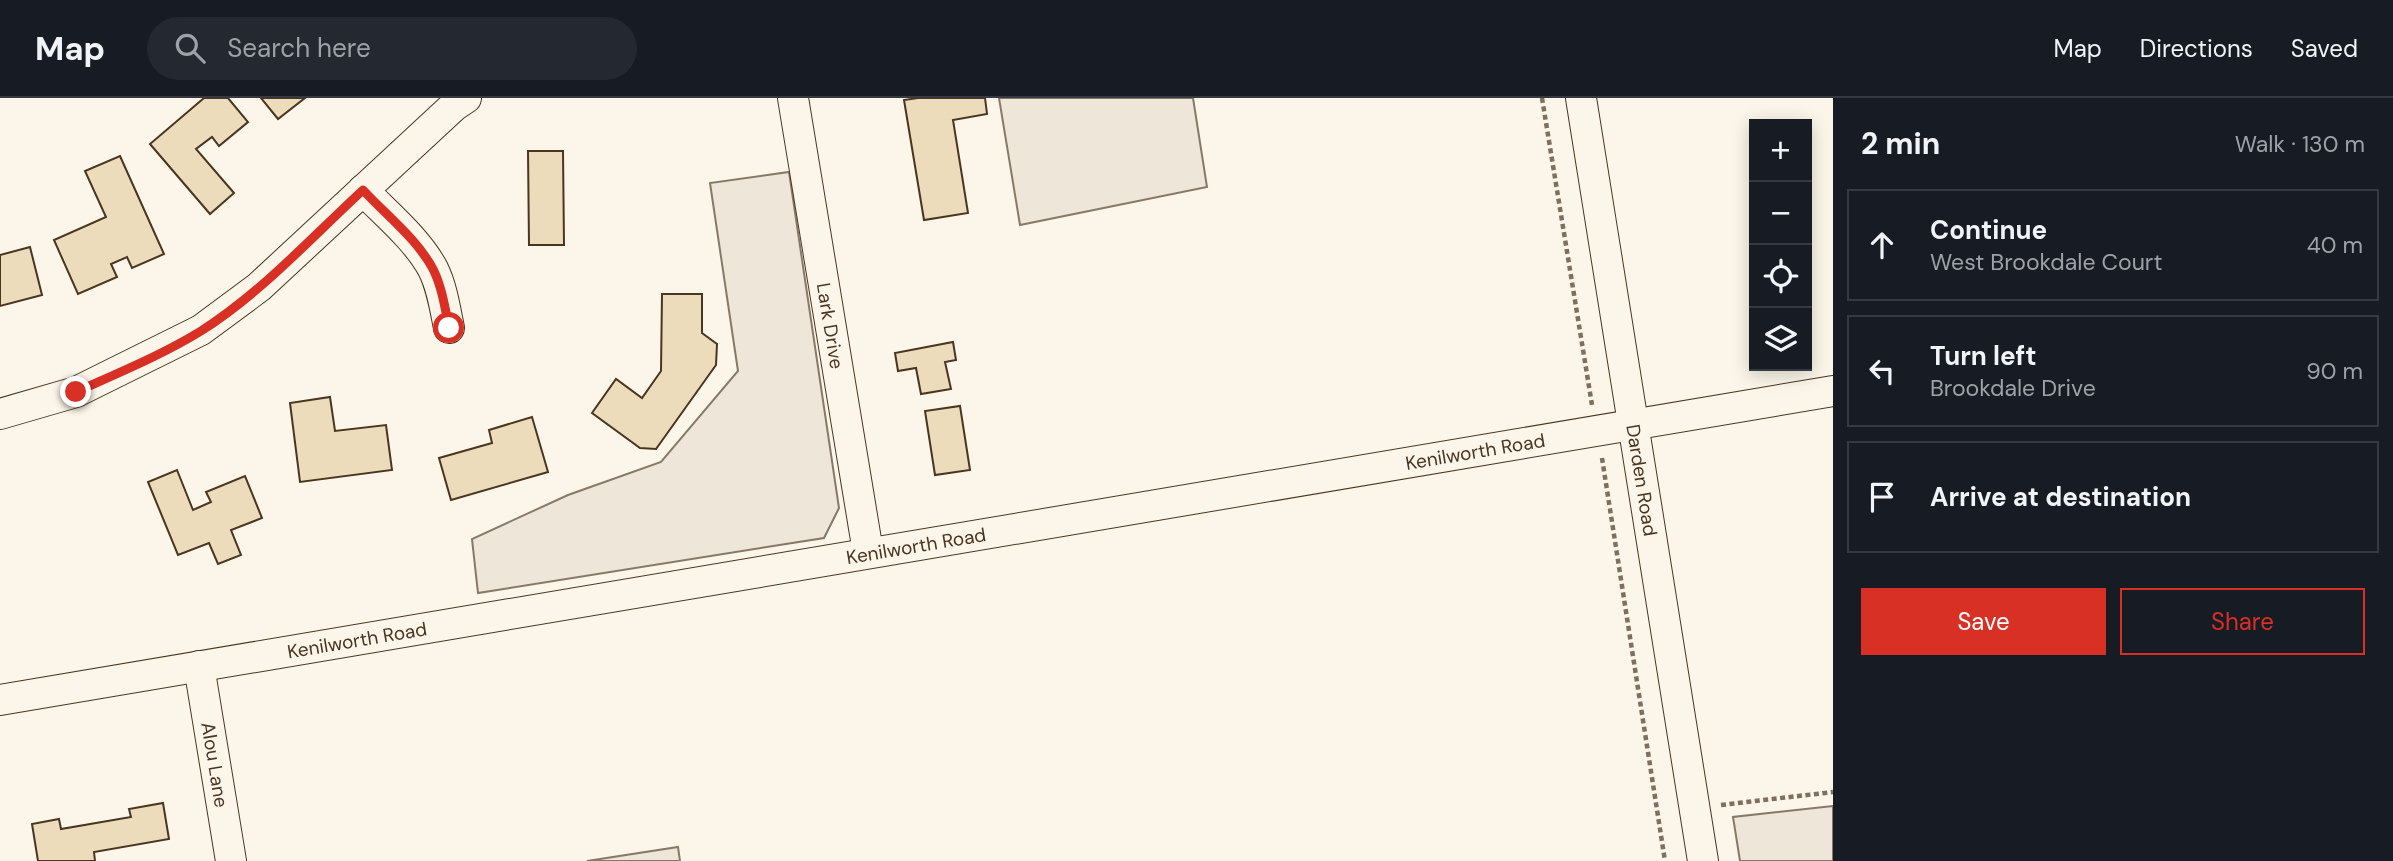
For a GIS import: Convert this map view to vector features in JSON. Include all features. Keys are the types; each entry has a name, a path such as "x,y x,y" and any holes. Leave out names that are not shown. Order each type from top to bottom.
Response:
{"street":[{"path":"0,414 76,392 156,355 201,330 259,287 454,106 466,98"},
{"name":"Lark Drive","path":"793,98 868,552"},
{"name":"Darden Road","path":"1581,98 1703,861"},
{"path":"363,190 421,251 433,270 443,298 449,328"},
{"name":"Kenilworth Road","path":"0,701 868,552 1833,391"},
{"name":"Alou Lane","path":"199,666 231,861"}],"path":[{"path":"1720,805 1833,792"},
{"path":"1658,816 1665,861"}],"shaded area":[{"path":"999,98 1193,98 1207,187 1020,225"},
{"path":"789,172 839,508 824,538 478,593 472,539 568,495 661,462 738,371 710,183"},
{"path":"1833,806 1833,861 1740,861 1733,817"},
{"path":"678,847 680,861 587,861"}],"building":[{"path":"204,98 228,98 248,122 219,146 212,137 196,149 234,193 210,214 150,144"},
{"path":"261,98 305,98 278,119"},
{"path":"985,98 987,114 953,120 968,213 924,220 904,100"},
{"path":"528,151 563,151 564,245 529,245"},
{"path":"120,156 164,254 132,268 127,257 111,264 117,277 78,294 54,240 106,217 85,171"},
{"path":"30,247 42,295 0,306 0,255"},
{"path":"662,294 702,294 702,333 717,344 716,365 656,449 640,448 592,413 616,379 642,398 661,371"},
{"path":"953,342 956,360 945,362 951,389 921,394 916,368 898,371 895,353"},
{"path":"330,397 335,431 386,425 392,470 300,482 290,403"},
{"path":"960,406 970,470 935,475 925,411"},
{"path":"532,417 548,472 451,500 439,458 492,443 489,430"},
{"path":"177,470 193,510 211,502 206,492 245,476 262,518 231,530 241,555 218,564 209,543 178,555 148,482"},
{"path":"163,803 169,839 94,852 95,861 38,861 32,824 59,819 61,829 131,817 129,809"}],"route":[{"path":"76,392 156,355 201,330 259,287 363,190 421,251 433,270 443,298 449,328"}]}
